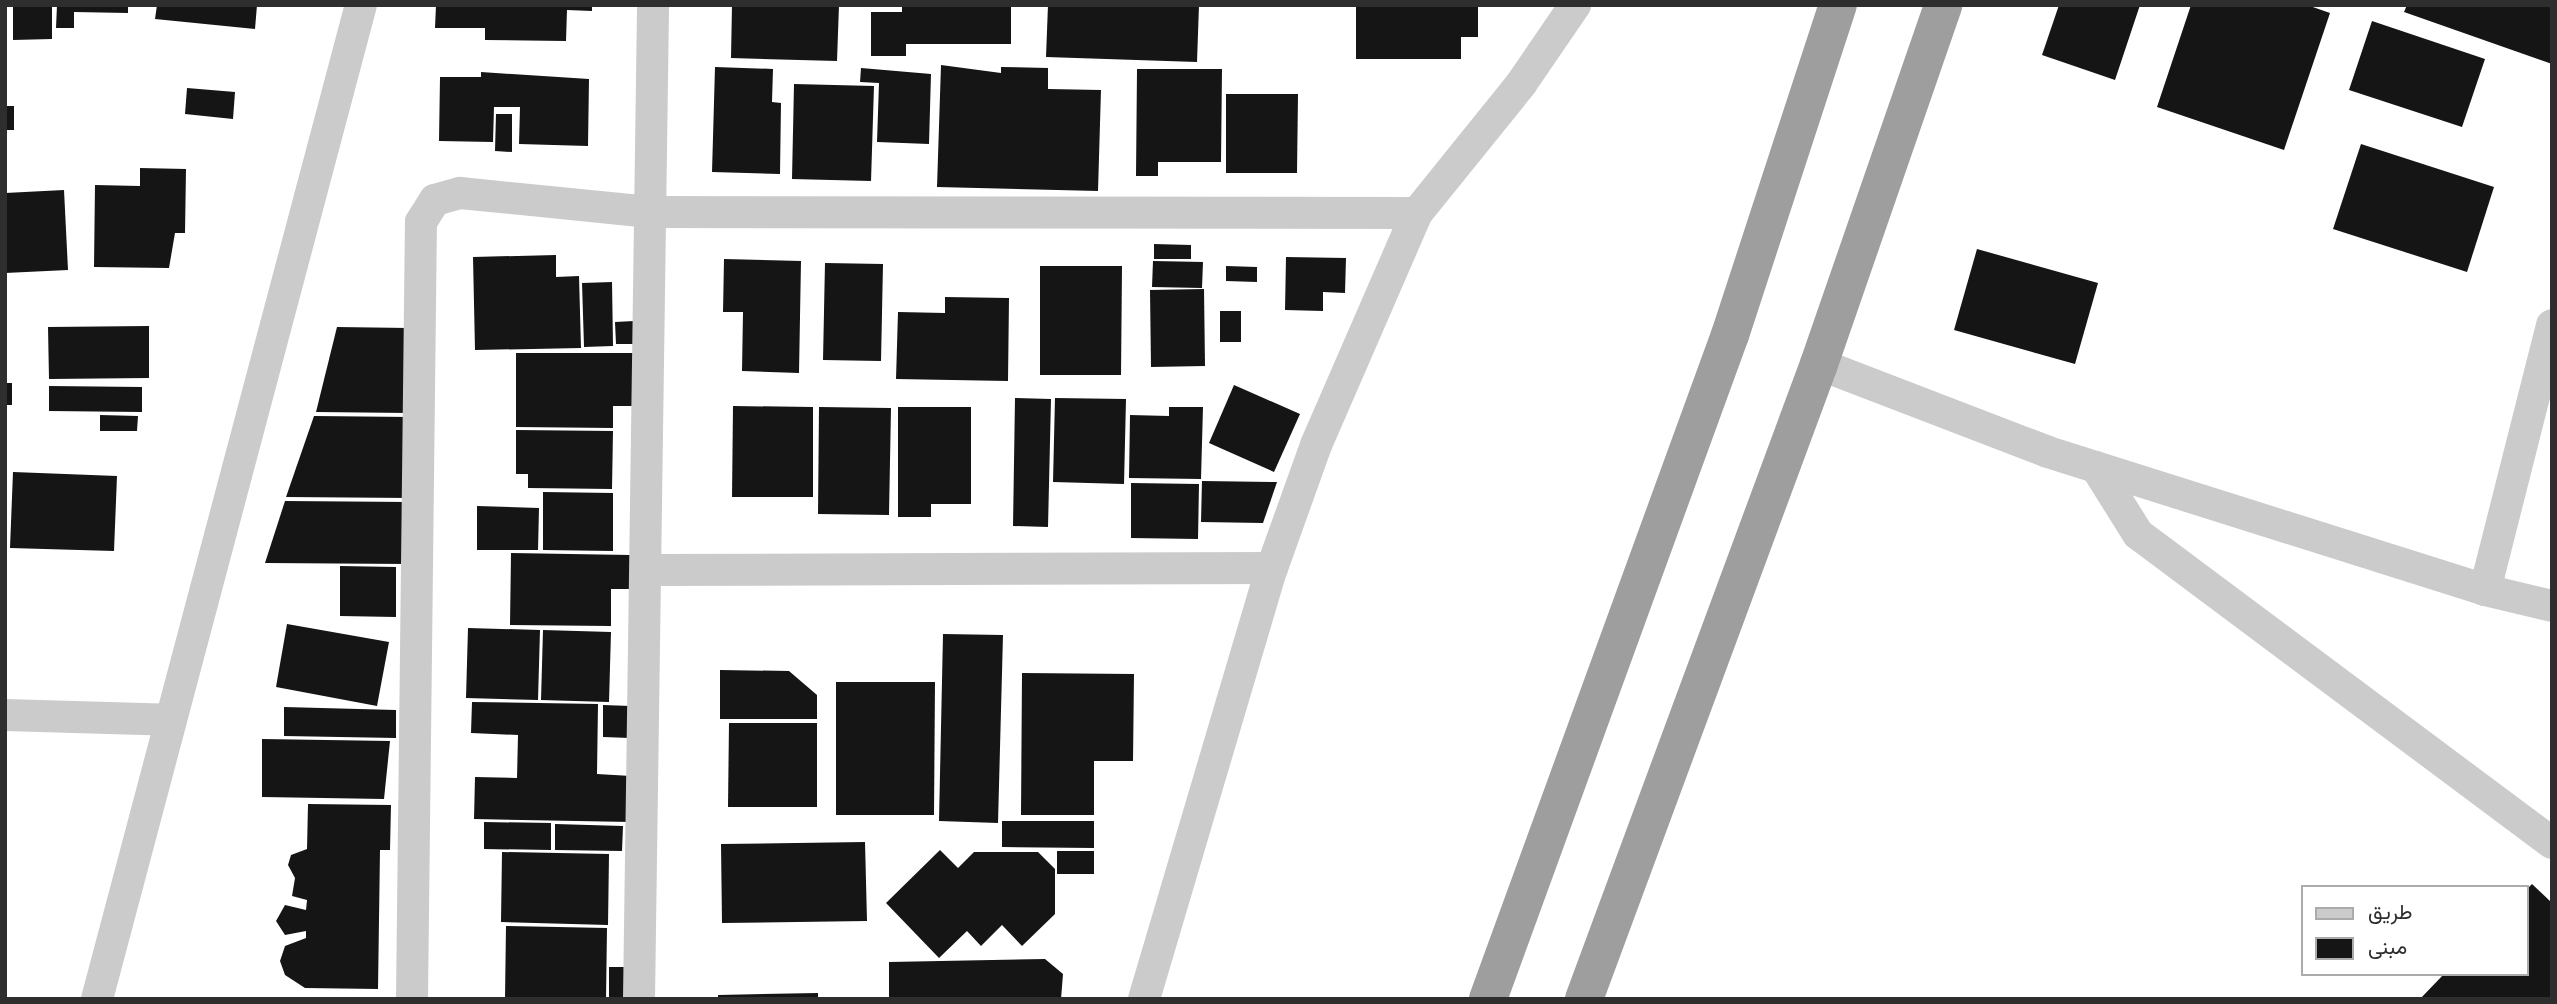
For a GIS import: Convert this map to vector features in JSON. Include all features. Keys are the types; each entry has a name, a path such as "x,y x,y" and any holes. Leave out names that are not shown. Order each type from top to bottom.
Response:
{"highway":[{"path":"1488,999 1730,335 1838,5"},
{"path":"1584,999 1819,364 1943,5"}],"street":[{"path":"97,999 361,5"},
{"path":"639,999 653,5"},
{"path":"1144,999 1272,568 1316,445 1417,213 1521,84 1575,5"},
{"path":"412,999 421,222 435,200 460,193 650,212 1417,213"},
{"path":"2484,590 2552,325"},
{"path":"1819,364 2096,467 2484,590 2552,606"},
{"path":"2096,467 2138,534 2552,843"},
{"path":"646,569 1272,568"},
{"path":"5,715 169,720"}],"building":[{"path":"13,5 52,5 52,39 13,40"},
{"path":"57,5 128,5 128,13 74,12 74,28 56,28"},
{"path":"157,5 257,5 255,29 155,19"},
{"path":"436,5 592,5 592,11 567,10 566,41 485,40 485,28 435,28"},
{"path":"732,5 839,5 837,61 731,58"},
{"path":"902,5 1011,5 1011,44 906,44 906,56 871,56 871,12 902,12"},
{"path":"1048,5 1199,5 1197,62 1046,57"},
{"path":"1356,5 1478,5 1478,37 1461,37 1461,59 1356,59"},
{"path":"2059,5 2140,5 2115,80 2042,55"},
{"path":"2191,5 2307,5 2330,13 2284,150 2157,107"},
{"path":"2407,5 2552,5 2552,64 2404,12"},
{"path":"2372,21 2485,59 2462,127 2349,90"},
{"path":"941,65 1001,73 1001,67 1048,68 1048,89 1101,90 1098,191 937,187"},
{"path":"715,67 773,69 772,102 781,103 780,174 712,172"},
{"path":"861,68 931,74 929,144 877,142 879,83 860,82"},
{"path":"1137,69 1222,69 1221,162 1158,162 1158,176 1136,176"},
{"path":"481,72 589,79 588,146 519,144 520,107 494,107 493,142 439,141 440,77 481,77"},
{"path":"794,84 874,86 871,181 792,179"},
{"path":"187,88 235,92 233,119 185,114"},
{"path":"1226,94 1298,94 1297,173 1226,173"},
{"path":"5,106 14,106 14,130 5,130"},
{"path":"496,114 512,114 512,152 495,151"},
{"path":"2361,144 2494,187 2467,272 2333,229"},
{"path":"140,168 186,169 185,233 175,233 169,268 94,267 95,185 140,186"},
{"path":"64,190 68,270 5,273 5,193"},
{"path":"1154,244 1191,245 1191,259 1154,259"},
{"path":"1977,249 2098,283 2075,364 1954,330"},
{"path":"556,255 556,277 579,276 581,348 475,350 473,257"},
{"path":"1286,257 1346,258 1345,293 1323,292 1323,311 1285,310"},
{"path":"724,259 801,261 799,373 742,371 743,312 723,312"},
{"path":"1153,261 1203,262 1202,288 1152,287"},
{"path":"825,263 883,264 881,361 823,360"},
{"path":"1040,266 1122,266 1121,375 1040,375"},
{"path":"1226,266 1257,267 1257,282 1226,281"},
{"path":"612,282 613,346 584,347 582,283"},
{"path":"1204,289 1205,366 1151,367 1150,290"},
{"path":"945,297 1009,298 1008,381 896,379 898,312 945,313"},
{"path":"1220,311 1241,311 1241,342 1220,342"},
{"path":"634,321 635,344 616,344 615,322"},
{"path":"149,326 149,378 49,379 48,327"},
{"path":"337,327 409,328 409,413 316,412"},
{"path":"516,353 638,353 638,406 613,406 613,428 516,427"},
{"path":"5,383 12,383 12,405 5,405"},
{"path":"1234,385 1300,414 1274,472 1209,443"},
{"path":"49,386 142,387 142,412 49,411"},
{"path":"1015,398 1051,399 1048,527 1013,526"},
{"path":"1055,398 1126,399 1124,484 1053,482"},
{"path":"733,406 813,407 813,497 732,497"},
{"path":"819,407 891,408 889,515 818,514"},
{"path":"898,407 971,407 971,504 931,504 931,517 898,517"},
{"path":"1169,407 1203,407 1201,479 1129,478 1130,415 1169,416"},
{"path":"100,415 138,416 137,431 100,431"},
{"path":"314,416 411,417 410,498 286,497"},
{"path":"516,430 613,431 612,489 528,488 528,474 516,474"},
{"path":"13,472 117,476 114,551 10,548"},
{"path":"1202,481 1277,482 1263,523 1201,522"},
{"path":"1131,483 1199,484 1198,539 1131,538"},
{"path":"543,492 613,493 613,551 543,550"},
{"path":"285,501 409,502 408,564 265,563"},
{"path":"477,506 539,508 538,550 477,550"},
{"path":"511,553 630,555 630,589 611,589 611,626 510,625"},
{"path":"340,566 396,567 396,617 340,616"},
{"path":"287,624 389,642 377,706 276,687"},
{"path":"468,628 540,630 538,700 466,698"},
{"path":"543,630 611,632 609,702 541,700"},
{"path":"943,634 1003,635 998,823 939,821"},
{"path":"720,670 789,671 817,695 817,719 720,719"},
{"path":"1022,673 1134,674 1133,761 1094,761 1094,815 1021,815"},
{"path":"836,682 935,682 934,815 836,815"},
{"path":"472,702 598,704 597,774 631,776 631,822 474,819 475,777 517,778 518,735 471,733"},
{"path":"603,705 631,706 630,738 603,737"},
{"path":"284,707 396,710 396,738 284,736"},
{"path":"729,723 817,723 817,807 728,807"},
{"path":"262,739 390,741 384,799 262,797"},
{"path":"308,804 391,805 390,850 380,850 378,989 305,988 285,975 280,961 285,946 306,938 306,931 285,935 276,921 285,905 306,910 307,900 292,896 295,878 288,865 291,855 307,849"},
{"path":"1002,821 1094,821 1094,848 1002,847"},
{"path":"484,822 551,823 551,850 484,849"},
{"path":"555,824 623,826 622,851 555,850"},
{"path":"865,842 867,921 722,923 721,844"},
{"path":"940,850 958,868 974,852 1038,852 1055,869 1055,914 1022,946 1002,925 981,946 967,931 939,958 886,903"},
{"path":"1057,851 1094,851 1094,874 1057,874"},
{"path":"502,852 609,854 608,925 501,922"},
{"path":"2532,884 2552,903 2552,999 2420,999 2442,976 2529,976 2529,887"},
{"path":"506,926 607,928 606,999 505,999"},
{"path":"1045,959 1063,974 1061,999 889,999 889,962"},
{"path":"609,967 628,967 627,999 609,999"},
{"path":"818,993 818,999 718,999 718,995"}]}
